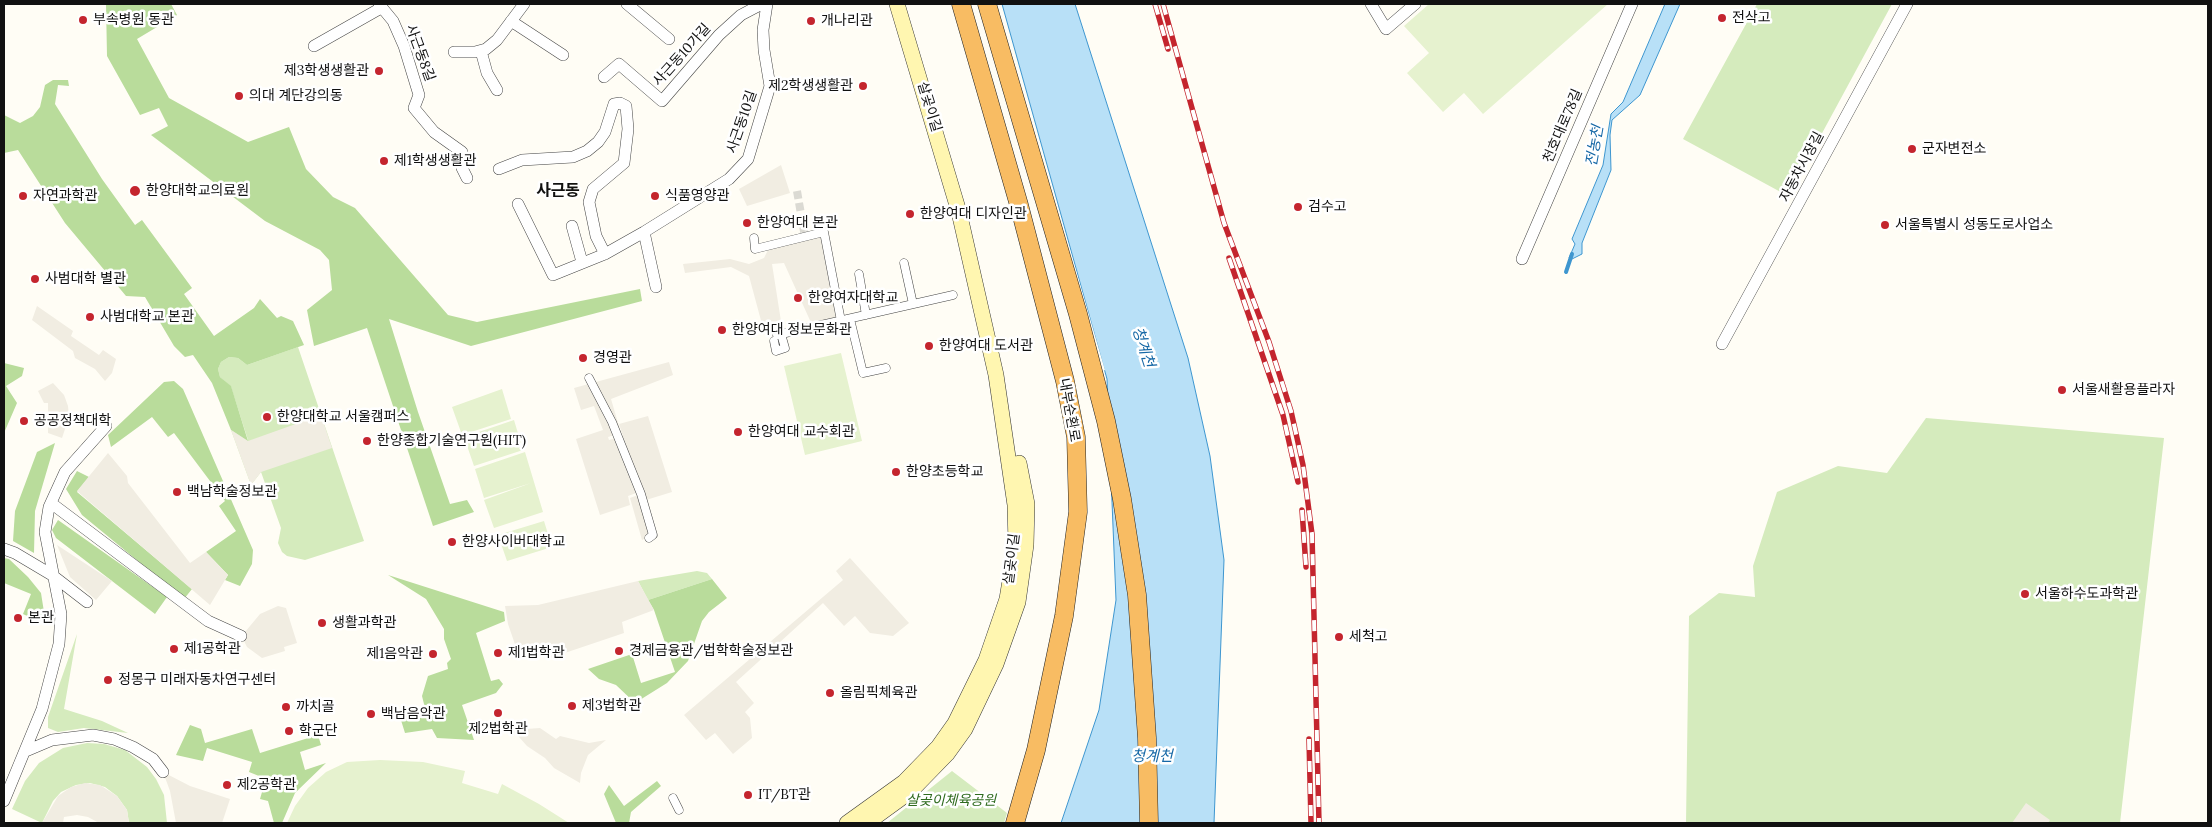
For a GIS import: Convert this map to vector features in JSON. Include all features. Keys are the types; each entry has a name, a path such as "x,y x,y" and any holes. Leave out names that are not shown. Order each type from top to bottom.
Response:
{"highway":[{"name":"내부순환로","path":"961,4 1019,205 1065,382 1076,437 1078,512 1064,616 1036,750 1015,823"},
{"path":"987,4 1078,314 1106,421 1122,499 1137,595 1147,738 1149,823"}],"main road":[{"name":"살곶이길","path":"847,823 904,782 944,739 955,724 986,660 1007,599 1016,544 1015,505 996,375 959,212 897,4"},
{"name":"살곶이길","path":"867,823 911,791 947,754 965,730 996,664 1018,602 1026,545 1026,504 1002,372 972,239 959,212"}],"street":[{"path":"454,52 481,51 486,49 497,40 524,4"},
{"path":"627,4 669,39"},
{"path":"1371,4 1386,29 1415,4"},
{"name":"천호대로78길","path":"1522,259 1632,4"},
{"name":"자동차시장길","path":"1722,344 1907,4"},
{"name":"사근동8길","path":"314,46 380,6 393,21 404,46 419,95 414,108 434,132 462,152 462,168 467,178"},
{"name":"사근동10가길","path":"604,77 619,64 662,101 719,35 742,16 765,7"},
{"name":"사근동10길","path":"518,204 553,275 605,254 729,179 748,159 770,86 764,50 765,7"},
{"path":"511,20 563,54"},
{"path":"481,51 486,73 497,90"},
{"path":"499,169 522,160 573,156 587,151 598,142 604,132 614,104 620,103 626,106 628,115 627,148 624,163 592,189 589,202 596,236 605,254"},
{"path":"572,226 582,262"},
{"path":"644,232 656,288"},
{"path":"754,238 755,249 824,232 841,321"},
{"path":"904,264 913,304"},
{"path":"859,274 866,315"},
{"path":"777,337 850,318 953,295"},
{"path":"850,318 863,373 886,368"},
{"path":"590,378 612,422 641,494 653,535 649,538"},
{"path":"4,801 42,709 59,644 61,614 45,532 51,503 66,472 106,426"},
{"path":"51,503 208,622 241,636"},
{"path":"46,540 57,545"},
{"path":"4,549 15,553 52,575 87,602"},
{"path":"26,751 52,740 93,736 114,739 133,747 153,759 163,772"},
{"path":"673,798 679,810"}],"green space":[{"path":"106,4 171,4 177,15 137,39 169,98 248,142 289,127 306,169 333,197 355,208 448,315 477,322 640,289 642,301 471,346 389,319 418,412 450,504 467,500 474,512 433,526 367,328 314,346 307,310 332,290 329,260 320,250 265,221 151,135 168,126 159,108 140,115 107,56"},
{"path":"1429,4 1608,4 1483,114 1464,93 1443,112 1407,73 1429,53 1404,26"},
{"path":"1757,4 1892,4 1788,196 1683,139"},
{"path":"53,80 68,80 69,86 58,85 55,104 102,179 135,225 142,220 192,288 184,294 214,336 254,308 260,299 277,318 281,316 293,321 304,345 247,365 238,358 229,357 221,362 218,369 220,377 231,386 248,441 231,430 212,383 193,355 185,357 174,346 145,297 126,296 65,223 18,150 4,153 4,115 20,123 33,116 40,107 45,85"},
{"path":"298,347 364,541 305,560 287,556 282,552 278,543 281,528 261,472 251,485 231,430 248,440 231,387 220,377 218,369 221,362 229,357 238,358 247,365"},
{"path":"841,353 862,441 805,455 784,366"},
{"path":"4,363 24,368 22,376 6,386 17,403 4,433"},
{"path":"174,381 183,389 253,550 252,564 240,586 225,580 228,575 206,552 236,531 219,506 225,501 174,433 168,437 152,417 111,447 108,435 164,382"},
{"path":"502,389 511,419 462,435 452,407"},
{"path":"1926,418 2164,438 2120,823 1686,823 1689,616 1719,593 1755,597 1753,566 1777,492 1838,466 1887,473"},
{"path":"514,420 523,450 474,466 464,437"},
{"path":"55,443 35,511 34,553 13,541 15,511 37,452"},
{"path":"525,452 543,512 494,528 484,500 531,483 484,498 475,469"},
{"path":"77,471 89,477 77,492 192,589 184,599 82,515 66,489"},
{"path":"58,520 167,597 155,614 56,538 52,530"},
{"path":"544,521 552,547 507,561 498,535"},
{"path":"4,558 9,559 41,593 44,612 40,622 23,614 31,594 4,583"},
{"path":"697,571 707,573 712,579 648,600 638,581"},
{"path":"388,575 504,612 505,621 476,633 491,681 499,679 503,684 496,693 462,705 474,740 437,738 432,729 405,733 400,717 425,708 422,696 428,676 448,669 447,663 451,659 444,639 444,629 426,599"},
{"path":"712,579 727,598 709,612 702,621 688,661 667,683 635,703 616,685 599,679 588,669 632,654 641,683 675,672 654,610 648,600"},
{"path":"77,634 64,709 102,721 128,733 84,728 58,732 48,728 48,717"},
{"path":"190,725 201,729 205,743 252,729 260,753 318,735 321,745 300,752 305,770 326,763 295,793 282,823 274,823 268,801 260,799 264,785 257,782 259,776 249,772 252,762 207,748 203,761 176,755"},
{"path":"87,743 104,744 125,750 147,767 164,795 167,823 129,823 127,810 117,796 105,787 90,783 76,785 61,792 53,801 42,823 12,809 25,781 39,763 63,748"},
{"path":"380,760 423,762 465,771 462,783 498,794 502,784 569,823 287,823 295,806 308,788 326,772 347,762"},
{"name":"살곶이체육공원","path":"952,771 1007,813 1004,823 887,823"},
{"path":"657,781 661,786 631,812 629,823 616,823 604,794 609,785 624,806"}],"shaded area":[{"path":"781,165 790,193 747,206 739,189"},
{"path":"824,232 841,321 813,327 784,263 772,264 783,334 777,335 763,328 749,276 731,267 685,273 683,264 730,259 749,264 764,258 770,246"},
{"path":"37,306 73,331 71,336 99,355 103,350 116,359 112,373 105,381 95,369 75,358 73,351 32,320"},
{"path":"669,362 673,375 611,399 621,433 608,437 609,440 623,436 619,424 648,416 672,492 646,500 639,492 628,496 630,505 600,515 576,439 603,430 594,406 581,410 574,388"},
{"path":"53,383 64,395 68,406 69,417 62,438 48,433 48,403 44,403 38,391"},
{"path":"321,415 332,448 261,472 251,485 231,430 248,441"},
{"path":"108,453 127,476 128,483 190,563 206,552 228,575 210,605 77,491"},
{"path":"641,494 653,535 642,540 630,498"},
{"path":"57,545 112,581 96,600 70,577"},
{"path":"850,558 909,623 893,636 870,633 855,616 844,626 823,603 736,682 754,703 745,712 750,718 752,738 733,754 715,733 706,740 684,715 843,580 836,571"},
{"path":"638,581 654,610 622,622 624,633 547,659 544,649 521,657 519,656 508,624 505,606 538,605"},
{"path":"278,606 286,608 297,643 284,647 285,651 262,658 247,647 244,641 245,632 260,614"},
{"path":"511,728 526,729 540,728 556,739 560,736 589,743 606,740 588,755 581,773 580,783 554,768 545,758 527,746"},
{"path":"163,772 190,786 230,799 222,823 176,823 170,791"},
{"path":"85,783 100,785 117,796 127,810 129,823 99,823 88,817 77,815 64,817 63,823 42,823 58,796 71,787"},
{"path":"2026,803 2050,820 2048,823 2012,823"}],"water":[{"name":"청계천","path":"1002,4 1075,4 1188,358 1210,456 1224,560 1214,823 1061,823 1099,710 1116,600 1107,379"},
{"path":"1665,4 1680,4 1640,95 1612,120 1610,135 1611,170 1582,243 1582,254 1572,259 1569,258 1575,244 1572,239 1603,165 1611,114 1623,102"}],"pier":[{"path":"1010,44 1105,370 1103,371"}],"waterway":[{"name":"전농천","path":"1566,272 1572,254"}],"tunnel":[{"path":"797,191 805,237"}],"railway":[{"path":"1155,4 1168,49"},
{"path":"1163,4 1224,223 1269,342 1291,411 1303,465 1312,534 1319,823"},
{"path":"1229,258 1283,415 1298,482"},
{"path":"1302,510 1306,567"},
{"path":"1309,739 1311,823"}],"place":[{"name":"전삭고","path":"1722,18"},
{"name":"부속병원 동관","path":"83,20"},
{"name":"개나리관","path":"811,21"},
{"name":"제3학생생활관","path":"379,71"},
{"name":"제2학생생활관","path":"863,86"},
{"name":"의대 계단강의동","path":"239,96"},
{"name":"군자변전소","path":"1912,149"},
{"name":"제1학생생활관","path":"384,161"},
{"name":"한양대학교의료원","path":"135,191"},
{"name":"자연과학관","path":"23,196"},
{"name":"식품영양관","path":"655,196"},
{"name":"검수고","path":"1298,207"},
{"name":"한양여대 디자인관","path":"910,214"},
{"name":"한양여대 본관","path":"747,223"},
{"name":"서울특별시 성동도로사업소","path":"1885,225"},
{"name":"사범대학 별관","path":"35,279"},
{"name":"한양여자대학교","path":"798,298"},
{"name":"사범대학교 본관","path":"90,317"},
{"name":"한양여대 정보문화관","path":"722,330"},
{"name":"한양여대 도서관","path":"929,346"},
{"name":"경영관","path":"583,358"},
{"name":"서울새활용플라자","path":"2062,390"},
{"name":"한양대학교 서울캠퍼스","path":"267,417"},
{"name":"공공정책대학","path":"24,421"},
{"name":"한양여대 교수회관","path":"738,432"},
{"name":"한양종합기술연구원(HIT)","path":"367,441"},
{"name":"한양초등학교","path":"896,472"},
{"name":"백남학술정보관","path":"177,492"},
{"name":"한양사이버대학교","path":"452,542"},
{"name":"서울하수도과학관","path":"2025,594"},
{"name":"본관","path":"18,618"},
{"name":"생활과학관","path":"322,623"},
{"name":"세척고","path":"1339,637"},
{"name":"제1공학관","path":"174,649"},
{"name":"경제금융관/법학학술정보관","path":"619,651"},
{"name":"제1법학관","path":"498,653"},
{"name":"제1음악관","path":"433,654"},
{"name":"정몽구 미래자동차연구센터","path":"108,680"},
{"name":"올림픽체육관","path":"830,693"},
{"name":"제3법학관","path":"572,706"},
{"name":"까치골","path":"286,707"},
{"name":"제2법학관","path":"498,713"},
{"name":"백남음악관","path":"371,714"},
{"name":"학군단","path":"289,731"},
{"name":"제2공학관","path":"227,785"},
{"name":"IT/BT관","path":"748,795"}],"district":[{"name":"사근동","path":"558,191"}]}
